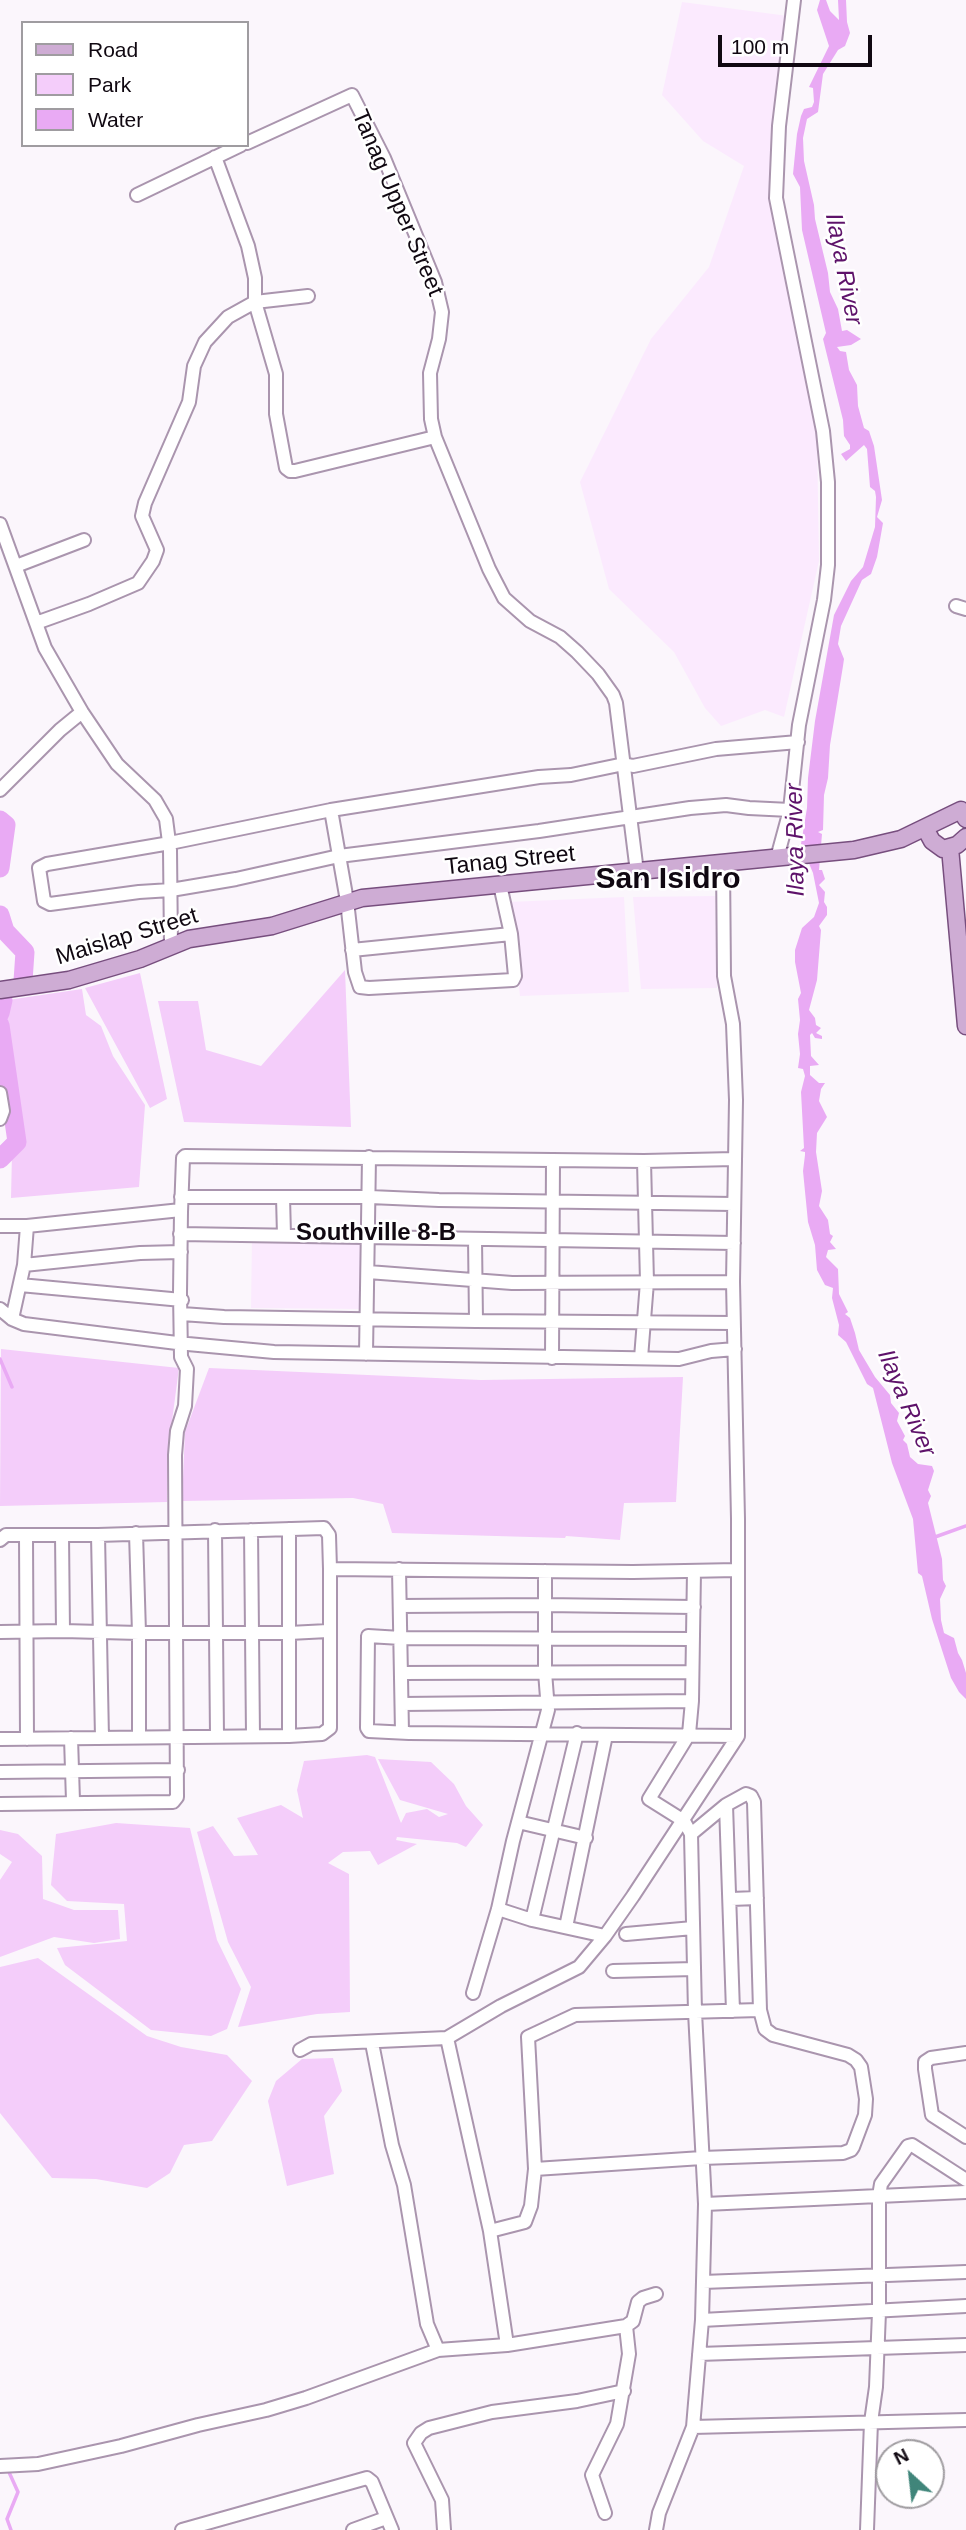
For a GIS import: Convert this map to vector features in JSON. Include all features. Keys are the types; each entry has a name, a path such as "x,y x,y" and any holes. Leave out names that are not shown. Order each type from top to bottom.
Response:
{"main road":[{"name":"Tanag Street","path":"347,901 375,896 840,852 885,844 964,812"},
{"path":"925,828 937,846 950,848 963,841 966,836"},
{"path":"950,848 966,1026"},
{"name":"Maislap Street","path":"0,990 69,980 140,959 189,939 287,922 347,901"}],"street":[{"path":"783,858 799,725 826,583 828,482 823,430 776,198 779,126 794,0"},
{"name":"Tanag Upper Street","path":"248,143 352,95 384,158 435,282 442,312 439,339 430,373 431,419 435,437 489,569 504,598 530,621 560,637 577,652 613,695 636,872"},
{"path":"137,195 237,147"},
{"path":"215,157 248,246 255,278 255,302 276,374 276,414 286,468 290,471 435,437"},
{"path":"36,623 138,583 157,550 142,516 145,503 189,402 194,366 205,342 228,317 255,302 308,296"},
{"path":"0,524 45,648 82,712 117,764 155,800 166,819 170,843 171,947"},
{"path":"16,566 84,540"},
{"path":"0,790 60,730 82,712"},
{"path":"790,810 726,805 630,817 339,856 236,879 171,890 139,891 46,904 39,868 47,864 170,843 331,810 540,777 571,775 624,764 633,766 725,748 798,742"},
{"path":"331,810 360,987 510,982 514,976 511,934 500,884"},
{"path":"300,2050 312,2044 447,2038 501,2006 579,1967 605,1936 668,1839 684,1821 738,1736 733,1323 736,1075 733,1024 724,976 723,863"},
{"path":"352,950 511,934"},
{"path":"0,1093 3,1111 0,1119"},
{"path":"0,1804 73,1801 173,1802 177,1797 177,1431 185,1406 187,1369 181,1357 180,1234 183,1158 188,1154 644,1161 734,1159"},
{"path":"366,1354 369,1157"},
{"path":"552,1358 553,1160"},
{"path":"640,1358 647,1282 644,1161"},
{"path":"0,1226 27,1226 181,1204 284,1197 734,1204"},
{"path":"284,1197 284,1235"},
{"path":"12,1320 24,1265 27,1226"},
{"path":"180,1234 734,1243"},
{"path":"475,1239 476,1321"},
{"path":"24,1265 140,1253 181,1252"},
{"path":"368,1272 512,1283 733,1282"},
{"path":"20,1285 182,1300"},
{"path":"0,1309 12,1320 24,1324 274,1352 679,1359 711,1351 735,1349"},
{"path":"182,1314 225,1317 733,1323"},
{"path":"0,1540 6,1535 324,1528 327,1530 330,1569 330,1728 323,1734 0,1739"},
{"path":"289,1529 289,1736"},
{"path":"215,1530 218,1737"},
{"path":"251,1530 253,1736"},
{"path":"136,1533 139,1737"},
{"path":"62,1535 63,1630"},
{"path":"98,1535 102,1738"},
{"path":"26,1536 27,1739"},
{"path":"330,1569 737,1570"},
{"path":"399,1569 402,1732"},
{"path":"473,1993 498,1909 543,1733 548,1703 544,1571"},
{"path":"656,2530 659,2513 694,2427 702,2320 705,2204 695,2012 691,1834 684,1821 649,1799 689,1734 694,1571"},
{"path":"400,1606 694,1607"},
{"path":"0,1632 328,1631"},
{"path":"693,1639 368,1636 366,1723 369,1731 738,1736"},
{"path":"401,1672 692,1672"},
{"path":"402,1704 692,1701"},
{"path":"532,1920 577,1733"},
{"path":"566,1927 606,1735"},
{"path":"71,1738 73,1801"},
{"path":"0,1772 178,1770"},
{"path":"535,2169 702,2158 843,2153 853,2147 865,2115 866,2099 864,2081 856,2060 848,2055 773,2035 765,2029 760,2010 754,1802 751,1796 746,1794 726,1805 691,1834"},
{"path":"726,1805 733,2011"},
{"path":"519,1822 586,1838"},
{"path":"731,1899 757,1898"},
{"path":"498,1909 532,1920 605,1936"},
{"path":"626,1934 693,1928"},
{"path":"613,1971 694,1969"},
{"path":"490,2231 525,2222 531,2206 535,2169 528,2037 575,2015 760,2010"},
{"path":"447,2038 490,2231 507,2345"},
{"path":"372,2043 392,2145 404,2185 427,2324 438,2350"},
{"path":"966,2053 931,2058 926,2062 925,2069 932,2115 966,2137"},
{"path":"867,2530 879,2312 879,2196 883,2179 910,2145 966,2180"},
{"path":"705,2204 966,2192"},
{"path":"703,2282 966,2272"},
{"path":"0,2466 38,2464 266,2410 306,2399 438,2350 507,2345 626,2326 633,2321 638,2302 656,2294"},
{"path":"702,2320 966,2306"},
{"path":"605,2513 592,2475 617,2424 629,2354 626,2326"},
{"path":"699,2354 966,2345"},
{"path":"444,2530 442,2500 414,2443 421,2433 429,2428 492,2412 576,2401 624,2391"},
{"path":"694,2427 966,2420"},
{"path":"182,2530 230,2524 368,2478 389,2524 353,2530"}],"shaded area":[{"path":"682,2 788,16 771,198 817,439 819,561 784,717 765,710 721,726 705,708 674,652 609,589 580,482 651,339 709,267 744,166 703,141 662,95"},
{"path":"715,896 717,988 641,989 633,897"},
{"path":"624,897 629,992 520,996 509,902"},
{"path":"252,1237 363,1237 362,1309 251,1308"}],"green space":[{"path":"345,970 351,1127 184,1122 158,1001 198,1001 206,1050 261,1066"},
{"path":"140,973 167,1099 150,1108 85,988"},
{"path":"82,989 86,1015 101,1026 113,1056 145,1105 139,1187 11,1198 13,1108 0,1039 8,1000"},
{"path":"1,1349 179,1368 169,1434 167,1502 0,1506"},
{"path":"209,1368 481,1380 683,1377 676,1502 624,1503 620,1540 566,1536 392,1533 383,1504 353,1498 182,1501 185,1432"},
{"path":"367,1755 375,1757 401,1823 406,1813 427,1809 439,1817 448,1814 400,1800 378,1759 431,1762 454,1784 466,1806 483,1825 466,1847 457,1843 397,1837 396,1840 417,1844 378,1865 370,1851 343,1852 328,1863 349,1874 350,2012 317,2014 238,2027 251,1987 228,1942 197,1832 213,1826 234,1856 258,1855 237,1818 281,1805 303,1818 297,1790 304,1761"},
{"path":"116,1823 190,1828 217,1940 241,1989 227,2029 211,2036 151,2030 65,1965 57,1948 127,1941 124,1904 67,1901 51,1885 56,1834"},
{"path":"0,1830 18,1834 42,1856 43,1899 74,1910 118,1910 120,1939 94,1943 54,1937 0,1957 0,1880 12,1862 0,1854"},
{"path":"38,1958 147,2036 181,2047 227,2055 252,2081 212,2141 184,2145 170,2173 147,2188 96,2179 52,2178 0,2113 0,1967"},
{"path":"333,2058 342,2091 324,2116 334,2174 287,2186 268,2101 276,2081 302,2059"}],"water":[{"path":"820,0 826,0 830,11 839,20 838,0 846,0 850,33 845,46 838,50 823,74 818,112 807,119 803,138 804,161 830,292 838,309 842,331 847,330 861,339 851,345 837,347 846,352 849,370 857,385 858,406 864,428 869,431 874,446 882,500 877,517 883,523 871,574 862,580 841,626 838,644 844,659 830,745 823,830 818,832 822,834 819,870 822,870 825,879 819,885 825,892 827,915 819,926 821,930 817,980 809,1010 816,1025 821,1028 816,1033 822,1036 822,1039 815,1038 812,1033 810,1035 811,1056 819,1065 810,1066 810,1075 819,1083 825,1083 819,1101 827,1117 817,1133 816,1152 822,1191 819,1206 828,1220 830,1234 833,1236 830,1242 836,1249 828,1250 826,1257 838,1269 839,1294 848,1312 845,1314 850,1318 859,1350 899,1413 897,1421 905,1436 903,1440 907,1444 910,1457 918,1464 932,1466 934,1471 928,1490 931,1496 928,1503 946,1586 940,1599 941,1620 944,1633 954,1638 962,1660 966,1673 966,1699 951,1678 932,1619 922,1576 918,1573 913,1519 892,1463 873,1388 867,1384 846,1342 838,1335 833,1288 825,1285 817,1270 815,1245 808,1222 803,1171 805,1152 800,1151 804,1148 801,1092 805,1076 803,1069 798,1068 798,999 801,993 795,950 802,928 814,917 819,903 813,873 801,844 807,808 808,778 834,615 851,581 863,567 875,527 876,497 875,491 870,487 867,449 864,445 846,461 841,454 850,449 850,445 844,436 843,420 823,339 826,333 802,230 800,187 793,174 801,116 804,109 812,107 814,102 813,88 809,87 829,46 817,10"}],"waterway":[{"path":"0,820 6,825 0,868"},
{"path":"0,915 5,931 25,952 23,981"},
{"path":"0,1013 3,1000"},
{"path":"0,1025 17,1142 0,1159"},
{"path":"0,1359 12,1387"},
{"path":"935,1537 966,1526"},
{"path":"8,2470 18,2492 7,2519 11,2530"}],"district":[{"name":"San Isidro","path":"668,880"},
{"name":"Southville 8-B","path":"376,1233"}],"water label":[{"name":"Ilaya River","path":"843,269"},
{"name":"Ilaya River","path":"796,840"},
{"name":"Ilaya River","path":"906,1403"}]}
